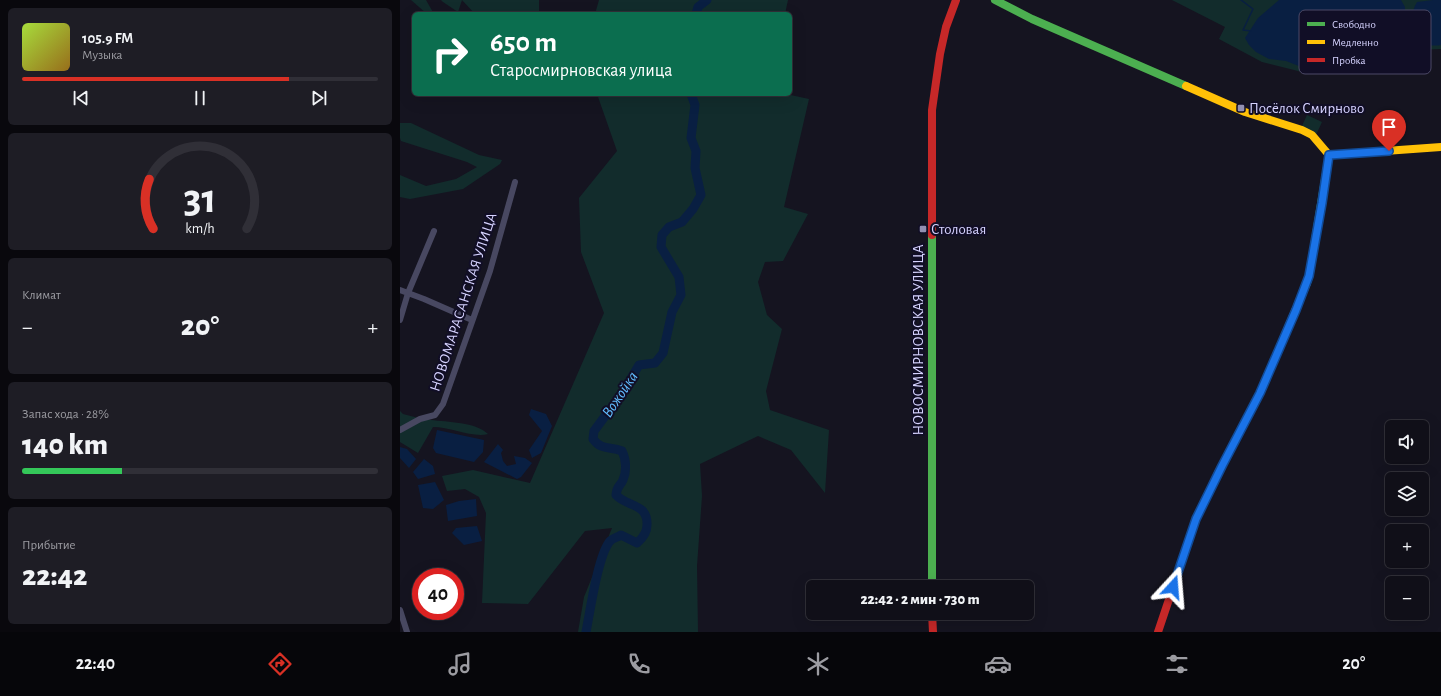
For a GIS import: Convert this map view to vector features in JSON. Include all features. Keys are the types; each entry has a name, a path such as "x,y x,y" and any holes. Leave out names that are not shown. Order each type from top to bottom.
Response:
{"street":[{"name":"НОВОСМИРНОВСКАЯ УЛИЦА","path":"932,580 932,110 935,80 945,28 956,0"},
{"path":"995,0 1032,19 1244,112 1302,130 1312,135 1329,155 1309,276 1260,393 1196,519 1158,632"},
{"path":"1329,155 1441,147"},
{"name":"НОВОМАРАСАНСКАЯ УЛИЦА","path":"400,430 420,419 435,415 443,404 490,271 507,207 516,182"},
{"path":"400,320 408,293 434,231"},
{"path":"400,290 472,320"},
{"path":"400,610 407,632"},
{"path":"932,620 933,632"}],"green space":[{"path":"411,0 426,0 433,12 425,12"},
{"path":"441,0 462,0 458,12"},
{"path":"462,0 539,0 539,12 473,12"},
{"path":"599,0 788,0 785,12 596,12"},
{"path":"1172,0 1441,0 1441,49 1431,49 1431,10 1299,10 1299,71 1262,62 1219,39 1225,27"},
{"path":"792,95 809,99 784,207 808,214 783,261 765,262 758,282 767,315 782,329 766,391 770,410 829,430 825,493 791,450 758,436 700,464 702,496 697,566 698,632 578,632 584,597 612,528 585,531 528,604 482,603 486,513 479,497 465,489 447,491 442,476 473,470 530,483 604,313 581,252 579,198 617,151 598,96"},
{"path":"1307,115 1322,122 1316,135 1301,128"},
{"path":"400,123 411,123 479,155 502,160 500,164 463,189 410,199 400,197 400,175 426,186 456,179 477,167 467,162 401,141"},
{"path":"400,411 403,414 424,419 469,425 483,430 488,434 476,435 440,427 433,427 418,453 400,442"}],"water":[{"path":"1279,0 1401,0 1405,7 1405,10 1299,10 1299,66 1286,61 1269,59 1256,52 1249,45 1245,38 1258,18"},
{"path":"1441,0 1441,45 1431,45 1431,10 1414,10 1417,2"},
{"path":"531,409 546,414 552,426 541,453 532,458 529,450 542,431 529,415"},
{"path":"437,430 484,440 483,452 474,462 436,453 433,448"},
{"path":"498,444 503,450 501,453 503,461 507,466 516,464 514,456 525,458 532,463 521,477 517,479 484,462"},
{"path":"400,447 407,449 416,459 409,468 400,458"},
{"path":"424,459 433,466 435,474 418,479 413,472"},
{"path":"435,482 444,500 433,509 423,508 418,485"},
{"path":"476,499 477,516 448,521 446,505 459,501"},
{"path":"477,526 482,541 464,545 452,533 456,528"}],"waterway":[{"name":"Вожойка","path":"697,12 698,7 707,0"},
{"path":"1241,0 1253,9 1243,30 1251,31"},
{"name":"Вожойка","path":"586,632 598,571 610,541 621,535 637,543 644,535 647,528 646,518 641,509 626,502 616,495 617,489 623,480 625,473 625,461 622,451 603,447 596,443 593,439 594,431 623,392 639,365 655,363 663,353 672,312 681,295 679,277 661,247 662,235 669,227 682,222 693,209 701,195 695,168 696,151 691,138 695,105 692,96"}],"traffic: fast":[{"path":"995,0 1032,19 1186,86"},
{"path":"1307,283 1329,155"},
{"path":"932,235 932,580"}],"traffic: slow":[{"path":"1186,86 1245,112 1302,130 1312,135 1329,155 1441,147"},
{"path":"1218,473 1260,393 1307,283"}],"traffic: jam":[{"path":"932,235 932,110 940,54 946,27 956,0"},
{"path":"1158,632 1196,519 1218,473"},
{"path":"932,620 933,632"}],"place":[{"name":"Посёлок Смирново","path":"1241,108"},
{"name":"Столовая","path":"923,229"}],"route":[{"path":"1173,587 1196,519 1260,393 1309,276 1329,155 1389,151"}]}
